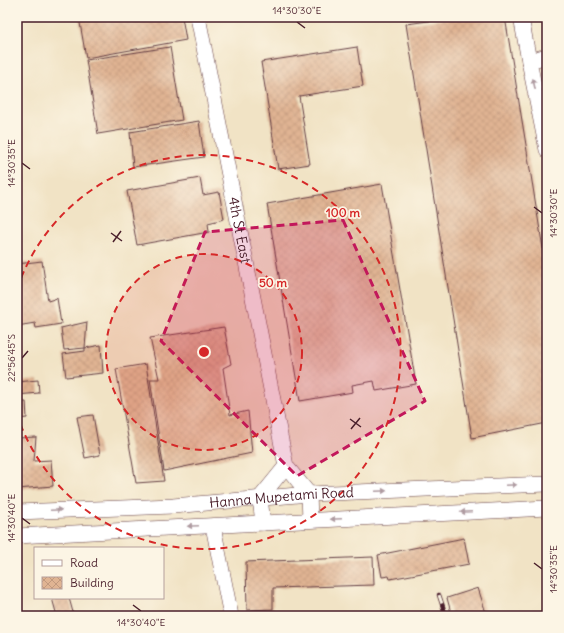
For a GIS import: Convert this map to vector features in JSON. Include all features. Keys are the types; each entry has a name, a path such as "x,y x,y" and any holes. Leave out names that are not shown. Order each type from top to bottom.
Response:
{"street":[{"name":"4th St East","path":"198,17 286,466 309,494"},
{"path":"521,17 547,150"},
{"path":"529,61 547,56"},
{"path":"262,523 260,498 286,466"},
{"name":"Hanna Mupetami Road","path":"17,512 173,506 309,494 544,483"},
{"path":"309,494 310,520"},
{"path":"173,506 174,527"},
{"name":"Hanna Mupetami Road","path":"17,536 547,508"},
{"path":"214,526 231,616"}],"highlighted area":[{"path":"343,220 425,401 297,476 161,341 205,232"}],"building":[{"path":"79,17 182,17 186,40 86,58"},
{"path":"459,17 505,17 547,273 547,423 472,438 406,24"},
{"path":"170,47 182,120 98,134 86,60"},
{"path":"357,47 363,86 299,96 310,164 278,169 261,62"},
{"path":"199,121 204,157 133,167 130,132"},
{"path":"200,178 203,195 219,192 224,219 208,223 209,232 137,245 127,191"},
{"path":"382,184 416,384 376,391 374,381 352,385 353,392 300,401 267,204"},
{"path":"42,261 48,301 57,298 61,324 36,328 35,323 17,326 17,264"},
{"path":"87,322 85,348 64,350 61,328"},
{"path":"224,327 231,364 223,368 230,415 248,411 252,453 164,471 150,379 159,379 150,338"},
{"path":"101,345 103,373 66,377 63,354 85,351 85,348"},
{"path":"146,364 164,481 136,483 116,369"},
{"path":"38,380 39,393 17,395 17,382"},
{"path":"17,402 26,402 27,418 17,419"},
{"path":"93,415 100,455 85,458 77,417"},
{"path":"36,437 34,461 51,460 53,486 17,489 17,438"},
{"path":"464,538 469,564 390,579 389,576 382,577 378,555"},
{"path":"373,557 374,585 273,588 273,609 247,610 246,562"},
{"path":"478,588 487,616 452,616 447,598"},
{"path":"52,599 69,599 74,616 57,616"}],"railway":[{"path":"439,595 446,616"}]}
